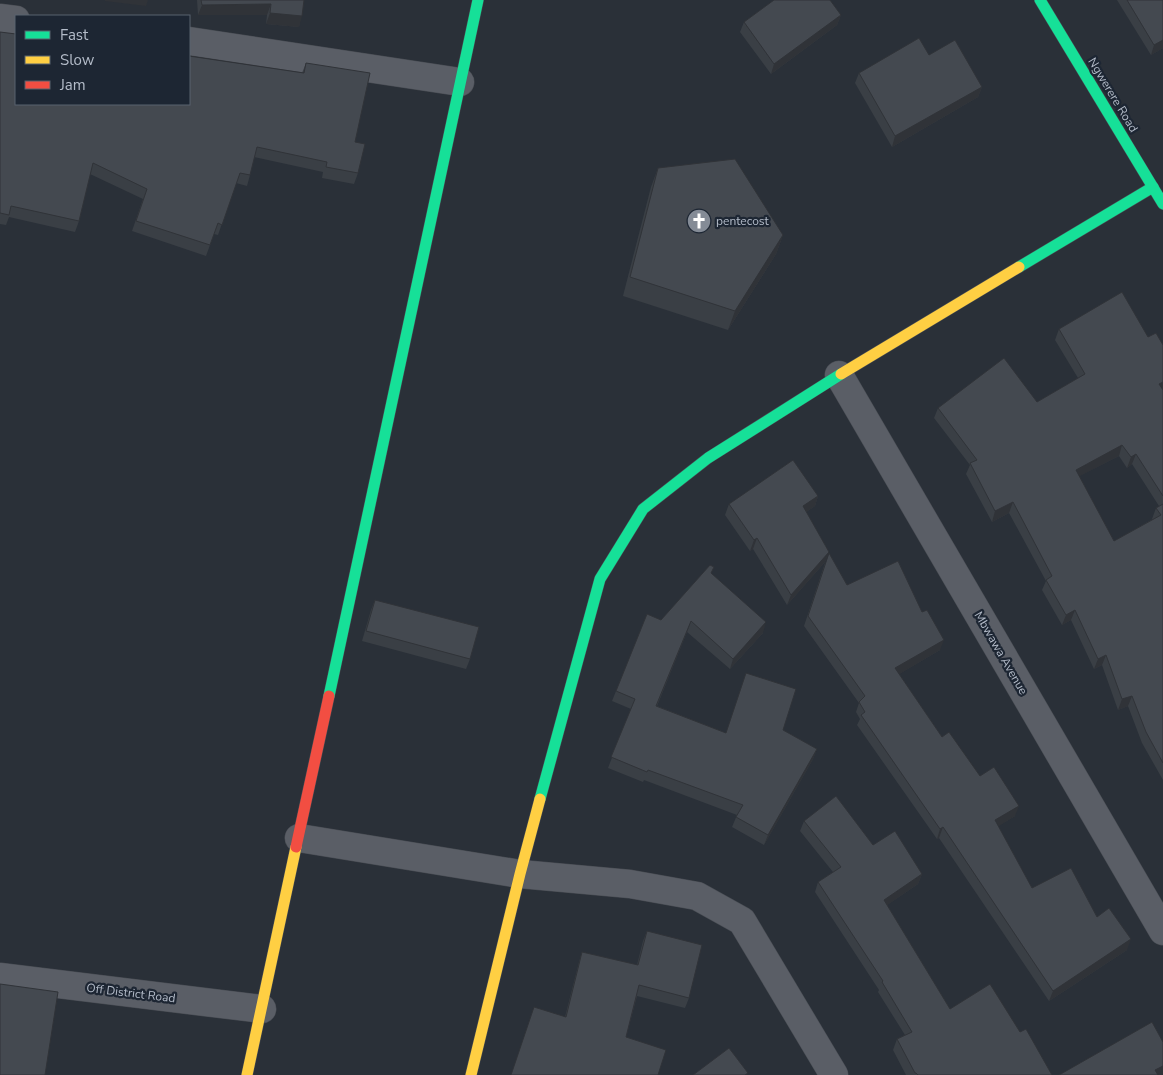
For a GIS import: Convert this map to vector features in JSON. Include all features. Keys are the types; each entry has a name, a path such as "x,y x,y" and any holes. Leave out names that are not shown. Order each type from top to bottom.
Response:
{"street":[{"path":"247,1075 478,0"},
{"name":"Ngwerere Road","path":"1040,0 1163,204"},
{"path":"0,18 15,20"},
{"path":"190,41 460,82"},
{"path":"472,1075 520,874 600,579 642,509 708,458 839,375 1153,188"},
{"name":"Mbwawa Avenue","path":"839,375 1163,931"},
{"path":"299,838 520,874 630,884 697,896 742,921 834,1075"},
{"name":"Off District Road","path":"0,977 262,1009"}],"building":[{"path":"201,0 304,0 302,16 270,13 271,4 202,5"},
{"path":"774,0 830,0 841,15 774,64 744,22"},
{"path":"1127,0 1163,0 1163,40 1154,45"},
{"path":"0,32 15,34 15,105 190,105 190,56 304,73 306,63 370,73 355,142 365,144 358,173 326,167 327,162 257,147 250,175 240,173 222,225 218,223 210,245 136,221 147,189 93,163 79,221 11,206 9,215 0,213"},
{"path":"919,38 929,55 955,40 982,87 895,136 859,73"},
{"name":"pentecost","path":"735,159 783,235 735,311 630,277 658,168"},
{"path":"1122,292 1148,337 1156,333 1163,345 1163,382 1159,384 1163,390 1163,496 1136,454 1131,457 1122,445 1076,470 1114,541 1161,515 1156,508 1163,504 1163,763 1146,732 1132,696 1122,699 1106,655 1098,659 1075,610 1066,615 1046,580 1052,576 1013,502 995,511 970,463 977,460 938,408 1004,358 1037,402 1085,374 1059,329"},
{"path":"793,460 818,496 803,506 829,552 791,595 757,538 754,540 729,504"},
{"path":"829,553 847,585 898,561 922,612 927,610 944,640 895,668 942,737 949,732 980,776 994,767 1019,806 995,820 1032,888 1071,868 1097,917 1109,908 1131,939 1053,991 943,827 940,829 861,715 865,712 859,702 865,696 808,616"},
{"path":"710,565 714,567 711,573 766,622 733,659 691,621 656,706 726,733 746,673 796,689 783,730 817,749 768,835 736,817 743,805 648,770 647,772 611,757 635,699 616,691 647,614 661,620"},
{"path":"375,600 479,627 470,659 366,631"},
{"path":"836,796 873,845 895,831 922,874 884,900 950,1009 990,984 1020,1032 1026,1029 1052,1075 918,1075 915,1073 897,1039 912,1032 883,981 818,882 841,867 804,821"},
{"path":"647,931 702,945 689,998 639,985 626,1037 666,1050 658,1075 511,1075 534,1007 566,1017 582,952 638,965"},
{"path":"0,984 58,992 45,1075 0,1075"},
{"path":"1152,1022 1163,1042 1163,1066 1155,1070 1158,1075 1059,1075"},
{"path":"729,1048 748,1073 745,1075 693,1075"}],"traffic: fast":[{"path":"329,696 478,0"},
{"path":"1040,0 1163,204"},
{"path":"1019,267 1153,187"},
{"path":"540,799 600,579 643,509 708,458 841,374"}],"traffic: slow":[{"path":"841,374 1019,267"},
{"path":"471,1075 540,799"},
{"path":"247,1075 296,847"}],"traffic: jam":[{"path":"296,847 329,696"}],"place":[{"name":"pentecost","path":"699,221"}]}
